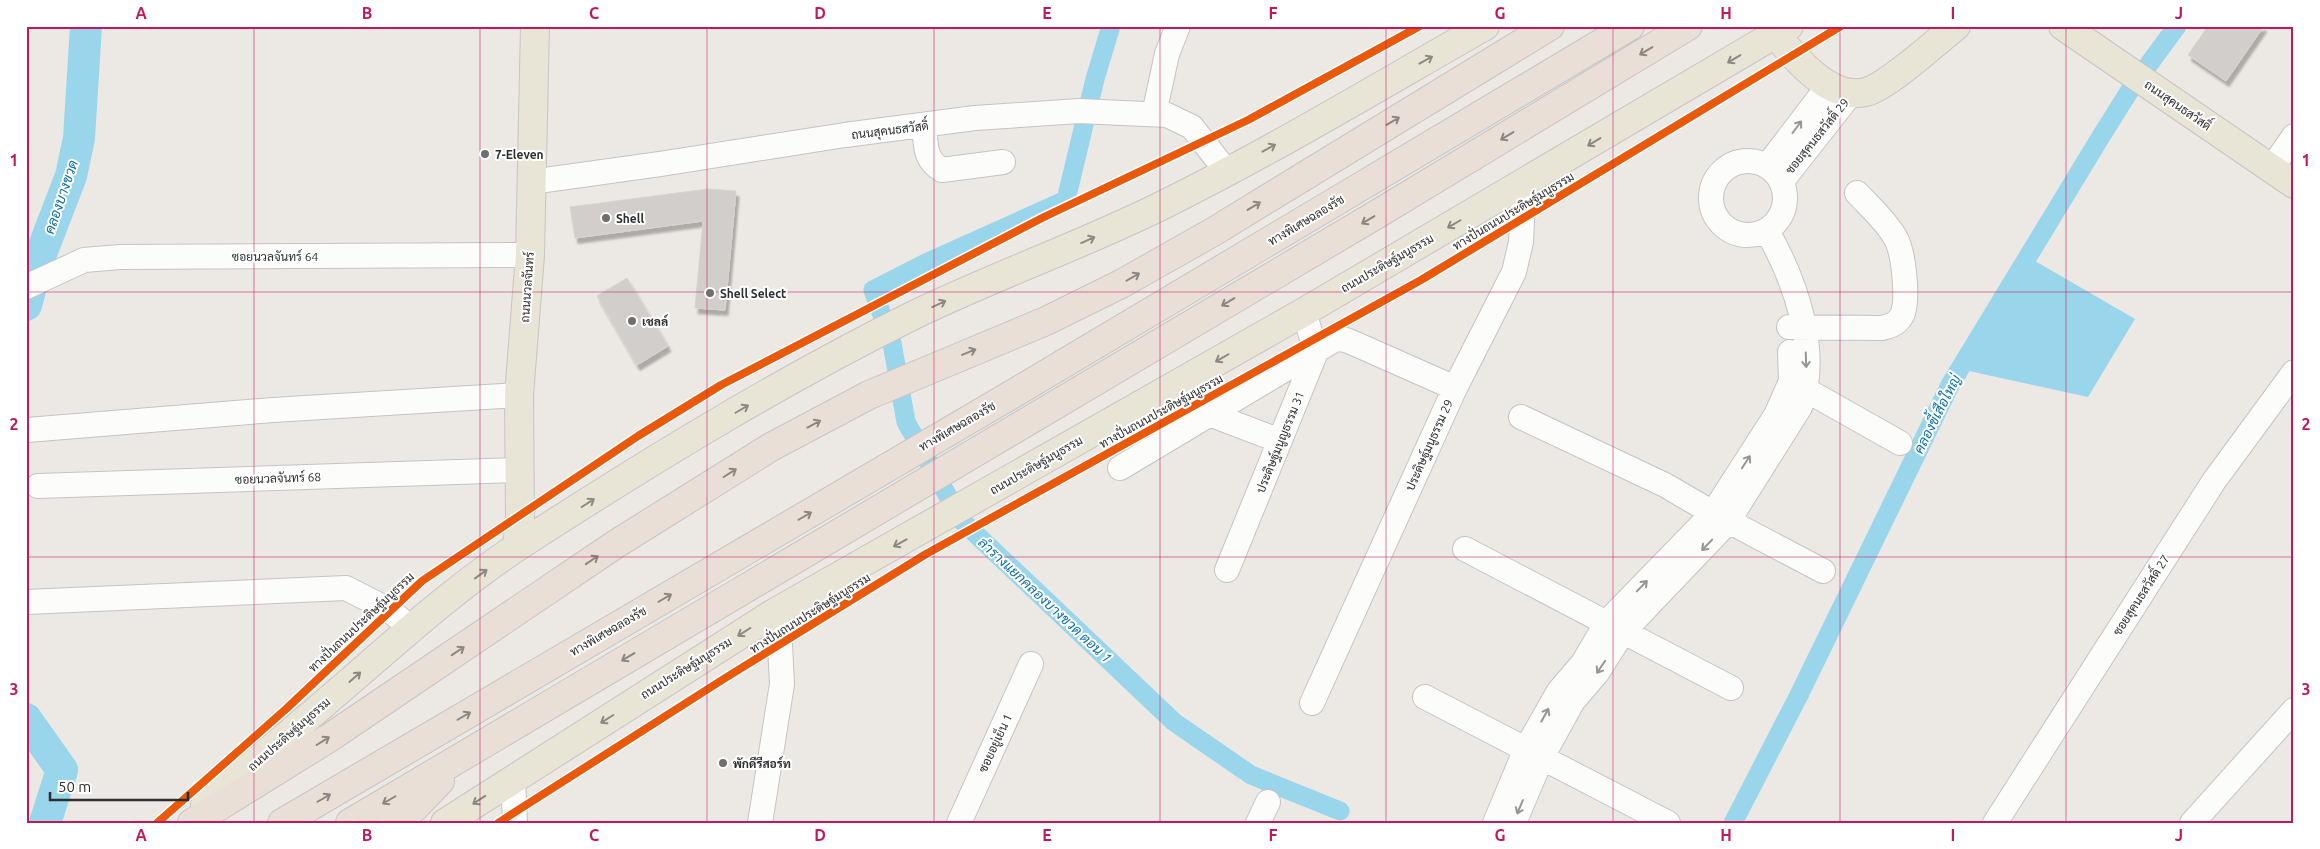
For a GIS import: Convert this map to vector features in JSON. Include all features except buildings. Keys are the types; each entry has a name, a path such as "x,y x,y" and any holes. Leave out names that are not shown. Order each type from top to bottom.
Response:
{"highway":[{"path":"192,823 328,738 633,534 771,447 897,382 1046,321 1121,284 1213,232 1550,26"},
{"name":"ทางพิเศษฉลองรัช","path":"282,823 1042,377 1630,26"},
{"path":"350,823 1379,213 1688,26"},
{"path":"390,823 414,808 461,758"}],"main road":[{"name":"ถนนนวลจันทร์","path":"517,547 520,516 518,470 519,395 530,255 535,26"},
{"name":"ถนนประดิษฐ์มนูธรรม","path":"185,823 411,628 517,547 690,439 886,330 966,291 1096,236 1227,172 1486,26"},
{"path":"1782,30 1792,56 1810,72 1841,89 1866,92 1891,78 1956,26"},
{"name":"ถนนสุคนธสวัสดิ์","path":"2063,26 2294,184"},
{"name":"ถนนประดิษฐ์มนูธรรม","path":"444,823 774,613 1304,312 1782,30"}],"street":[{"path":"1154,114 1167,54 1178,26"},
{"name":"ซอยสุคนธสวัสดิ์ 29","path":"1775,173 1841,89"},
{"name":"ถนนสุคนธสวัสดิ์","path":"531,182 845,135 975,118 1088,111 1167,115 1192,127 1227,172"},
{"path":"924,126 928,158 942,170 1003,162"},
{"path":"2271,169 2294,136"},
{"path":"1751,160 1775,173 1786,200 1779,219 1759,233 1734,233 1720,223 1711,207 1711,189 1719,173 1733,163 1751,160"},
{"name":"ประดิษฐ์มนูธรรม 29","path":"1312,704 1455,388 1514,272 1521,242 1524,183"},
{"path":"1795,327 1882,328 1895,324 1903,313 1905,282 1896,239 1886,224 1857,193"},
{"path":"1514,823 1534,753 1559,691 1615,627 1721,517 1776,415 1799,386 1795,327 1774,278 1759,233"},
{"name":"ซอยนวลจันทร์ 64","path":"26,287 84,260 120,257 530,255"},
{"path":"1304,312 1316,352"},
{"path":"1120,468 1212,415 1334,340 1343,339 1455,388"},
{"name":"ประดิษฐ์มนูญธรรม 31","path":"1227,570 1316,352"},
{"name":"ซอยสุคนธสวัสดิ์ 27","path":"1995,823 2214,481 2294,372"},
{"path":"1799,386 1900,443"},
{"path":"27,430 273,410 519,395"},
{"path":"1212,415 1280,441"},
{"path":"1521,417 1665,485 1823,571"},
{"name":"ซอยนวลจันทร์ 68","path":"38,486 518,470"},
{"path":"1465,549 1731,688"},
{"path":"26,602 346,588 389,610 411,628"},
{"path":"760,823 782,684 780,645 774,613"},
{"name":"ซอยอยู่เย็น 1","path":"958,823 1031,664"},
{"path":"1425,697 1668,823"},
{"path":"2192,823 2294,710"},
{"path":"1495,823 1534,753"},
{"path":"513,778 515,823"}],"water":[{"path":"2030,258 2135,319 2088,397 1969,371"}],"waterway":[{"name":"คลองบางขวด","path":"26,305 37,264 71,176 79,138 86,26"},
{"name":"ลำรางแยกคลองบางขวด ตอน 1","path":"1111,26 1095,79 1066,200 926,263 873,290 892,343 906,422 962,521 1174,722 1251,775 1340,811"},
{"name":"คลองขี้เสือใหญ่","path":"1733,823 1799,695 1950,385 2132,87 2177,26"},
{"name":"คลองบางขวด","path":"26,719 62,770 45,823"}],"cycle path":[{"name":"ทางปั่นถนนประดิษฐ์มนูธรรม","path":"157,823 286,709 422,581 638,436 721,385 1044,217 1248,120 1420,26"},
{"name":"ทางปั่นถนนประดิษฐ์มนูธรรม","path":"498,823 722,680 926,554 1421,280 1841,26"}],"place":[{"name":"7-Eleven","path":"485,154"},
{"name":"Shell","path":"606,218"},
{"name":"Shell Select","path":"710,293"},
{"name":"เชลล์","path":"632,321"},
{"name":"พักดีรีสอร์ท","path":"723,763"}]}
